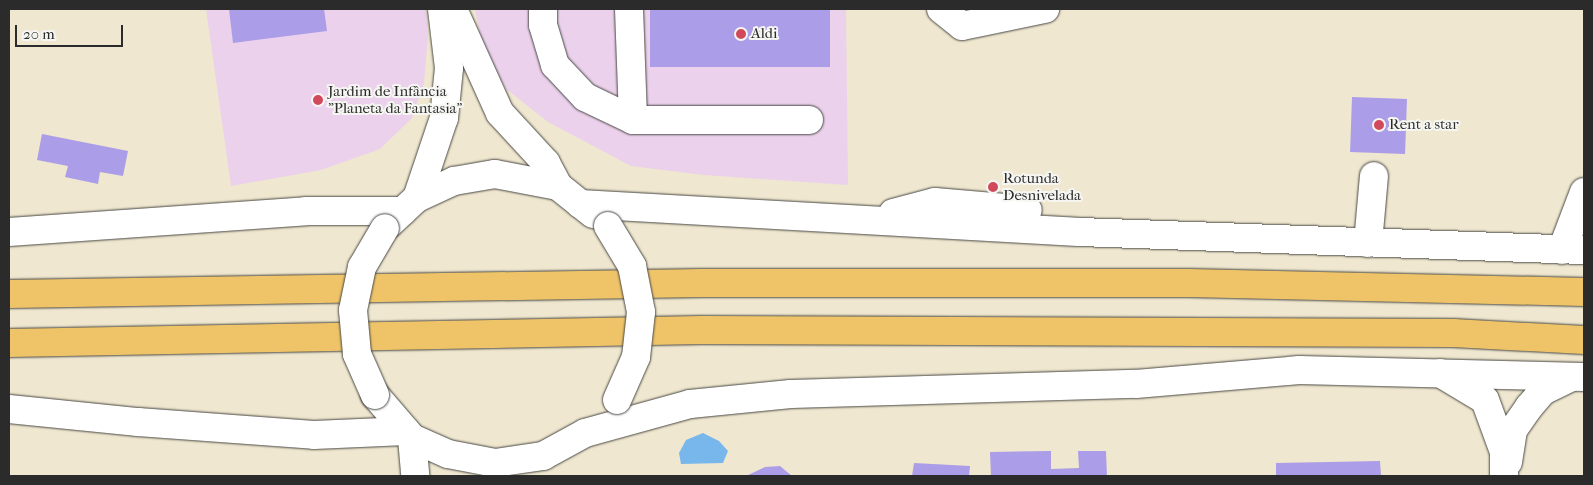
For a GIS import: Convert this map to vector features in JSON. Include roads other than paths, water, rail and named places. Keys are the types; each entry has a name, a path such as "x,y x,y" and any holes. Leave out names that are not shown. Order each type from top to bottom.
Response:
{"main road":[{"path":"9,294 702,283 1189,283 1584,292"},
{"path":"9,342 702,330 1443,332 1584,340"}],"street":[{"path":"442,9 449,68 444,118 402,212 362,267 353,310 357,354 375,395 409,434 448,454 495,463 542,456"},
{"path":"453,9 500,113 546,163 558,186 608,226 632,266 641,312 636,357 617,400 585,434"},
{"path":"543,9 543,25 555,65 585,97 632,120 809,120"},
{"path":"629,9 632,120"},
{"path":"942,9 962,26 1045,9"},
{"path":"9,232 306,211 402,212 454,181 495,174 558,186"},
{"path":"1368,243 1374,176"},
{"path":"580,204 1136,234 1578,249 1584,192"},
{"path":"521,476 542,456 585,434 690,404 791,394 1136,384 1299,370 1437,371 1579,377"},
{"path":"1437,371 1485,400 1504,452 1505,476"},
{"path":"1505,476 1513,430 1529,407 1543,391 1579,377"},
{"path":"9,409 138,422 314,435 409,434"},
{"path":"409,434 415,476"}],"water":[{"path":"703,433 719,441 728,451 723,463 681,464 679,453 686,440"}],"place":[{"name":"Aldi","path":"741,34"},
{"name":"Jardim de Infância \"Planeta da Fantasia\"","path":"318,100"},
{"name":"Rent a star","path":"1379,125"},
{"name":"Rotunda Desnivelada","path":"993,187"}]}
